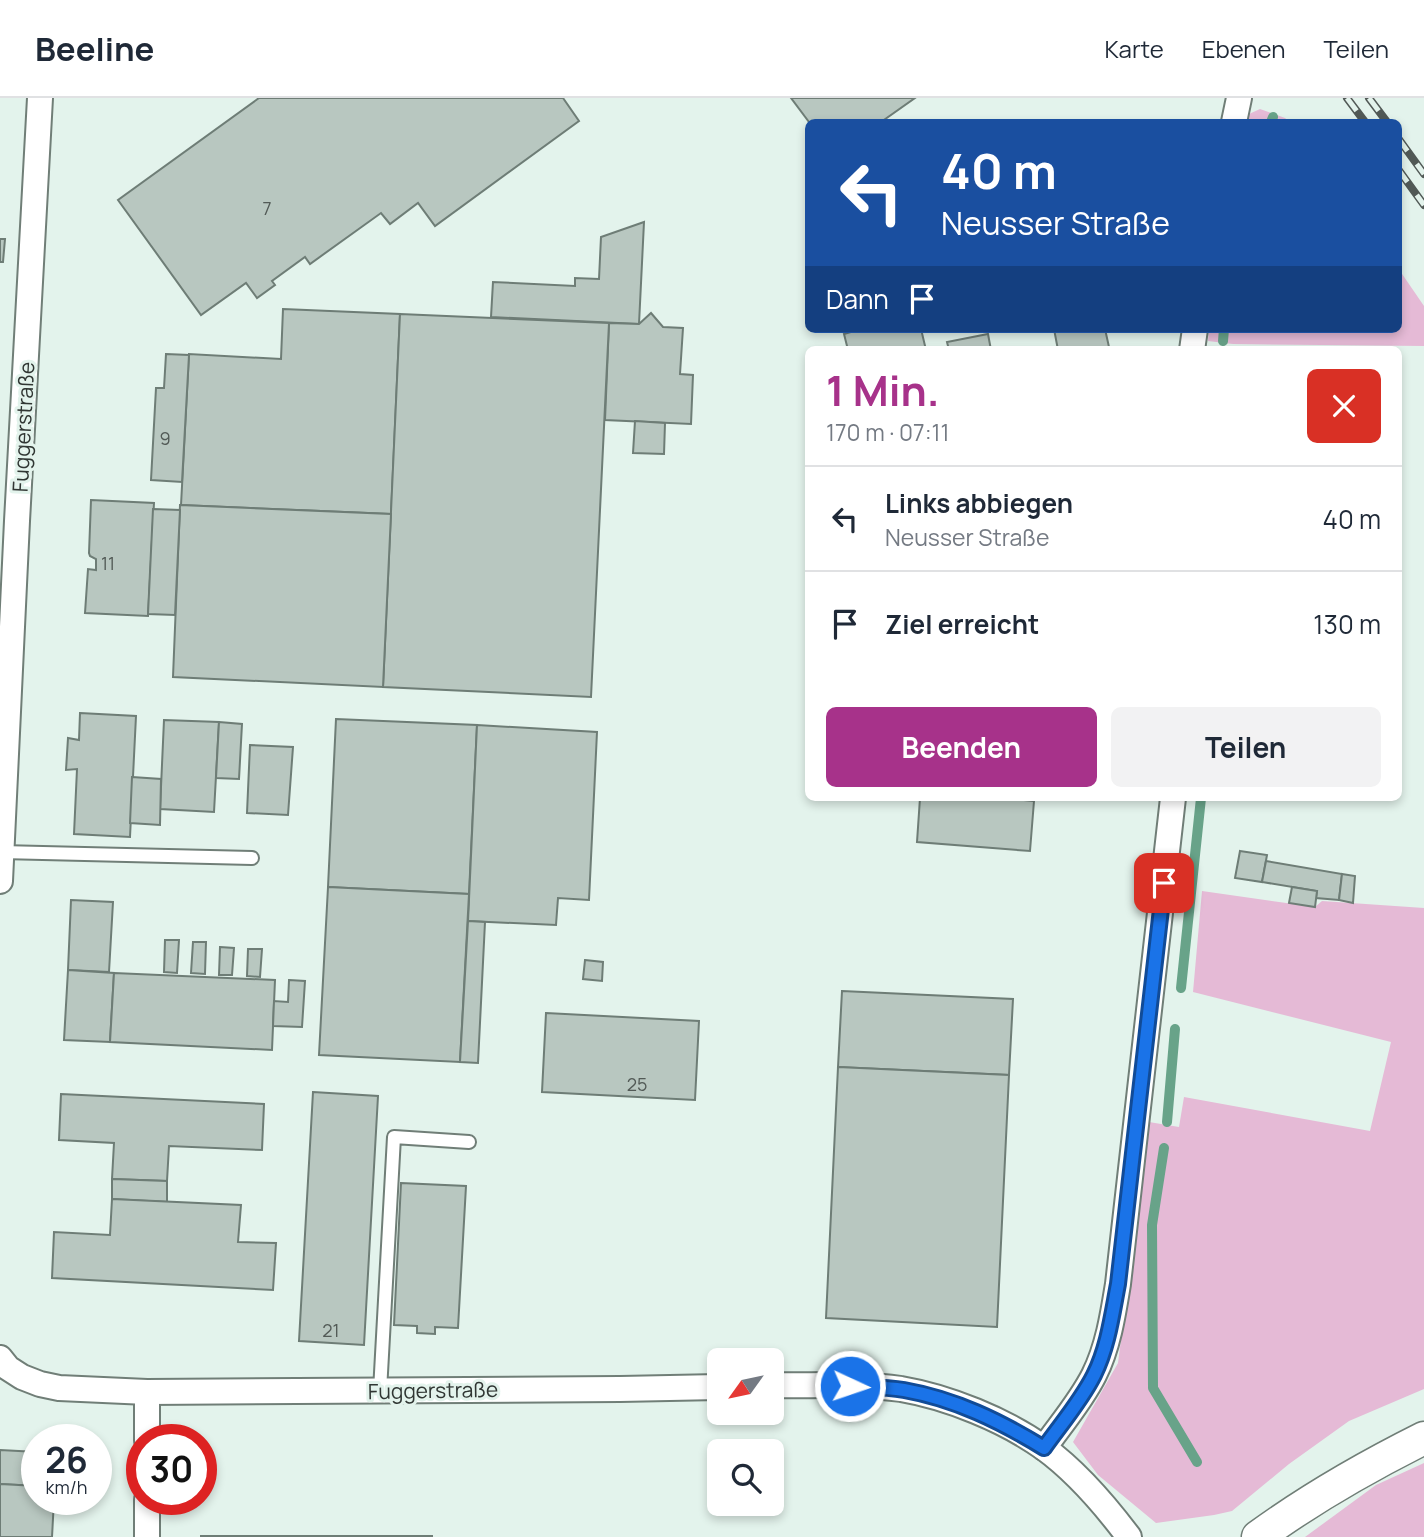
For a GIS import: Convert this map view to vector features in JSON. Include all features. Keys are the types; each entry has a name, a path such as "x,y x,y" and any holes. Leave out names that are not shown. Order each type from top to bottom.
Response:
{"street":[{"name":"Fuggerstraße","path":"0,881 9,521 40,98"},
{"path":"1235,119 1239,98"},
{"path":"1044,1448 1094,1377 1104,1353 1112,1321 1173,801"},
{"name":"Fuggerstraße","path":"0,1358 8,1368 40,1384 60,1388 147,1392 707,1387"},
{"path":"784,1385 893,1388 916,1392 973,1410 1010,1427 1044,1448 1098,1498 1129,1537"},
{"path":"147,1392 147,1424"},
{"path":"1258,1537 1330,1489 1424,1438"},
{"path":"146,1537 147,1515"}],"lane":[{"path":"1,852 252,858"},
{"path":"380,1391 394,1137 469,1142"}],"shaded area":[{"path":"1260,109 1286,119 1248,119 1249,114"},
{"path":"1402,274 1424,306 1424,346 1233,344 1208,341 1209,333 1402,333"},
{"path":"1202,891 1315,907 1322,901 1424,908 1424,1389 1349,1421 1289,1464 1232,1511 1156,1523 1098,1475 1073,1442 1118,1363 1149,1122 1179,1127 1184,1097 1370,1131 1391,1042 1193,992"},
{"path":"1424,1463 1424,1537 1305,1537 1376,1485"}],"building":[{"path":"259,98 563,98 579,121 435,226 418,203 390,224 381,213 310,264 305,257 272,281 275,285 257,298 246,283 201,315 118,200"},
{"path":"791,98 915,98 885,119 807,119"},
{"path":"644,222 639,324 491,317 493,282 575,286 575,278 599,279 601,237"},
{"path":"0,239 5,239 3,262 0,262"},
{"path":"283,309 400,314 391,514 181,505 189,354 281,359"},
{"path":"651,313 663,327 683,328 680,374 693,375 691,424 605,420 609,323 639,324"},
{"path":"400,314 609,323 591,697 383,687"},
{"path":"922,333 925,346 847,346 844,334"},
{"path":"1055,333 1106,333 1109,346 1057,346"},
{"path":"988,334 990,346 948,346 947,342"},
{"path":"166,354 189,355 182,482 151,480 156,388 164,388"},
{"path":"635,421 665,423 664,454 633,453"},
{"path":"91,500 154,503 148,616 85,613 88,569 96,570 96,559 89,553"},
{"path":"180,505 391,514 383,687 173,677"},
{"path":"153,509 180,510 175,615 148,614"},
{"path":"80,713 136,716 130,837 74,834 77,769 66,770 68,738 79,740"},
{"path":"336,719 477,725 469,894 328,887"},
{"path":"164,720 219,722 214,812 160,809"},
{"path":"219,722 242,724 239,779 216,778"},
{"path":"477,725 597,732 589,900 558,898 556,925 468,921"},
{"path":"250,745 293,747 288,815 247,813"},
{"path":"132,777 161,779 160,825 130,823"},
{"path":"920,801 1034,801 1030,851 917,842"},
{"path":"1240,851 1267,855 1262,882 1235,878"},
{"path":"1266,861 1342,874 1339,900 1316,898 1317,891 1262,882"},
{"path":"1342,874 1355,876 1353,903 1339,900"},
{"path":"328,887 469,894 460,1062 319,1055"},
{"path":"1292,887 1317,891 1315,907 1289,903"},
{"path":"71,900 113,902 109,972 68,970"},
{"path":"468,921 485,922 478,1063 460,1062"},
{"path":"165,940 179,940 177,973 164,972"},
{"path":"193,942 206,942 205,974 191,973"},
{"path":"220,947 234,948 232,975 219,975"},
{"path":"248,949 262,949 260,977 247,976"},
{"path":"585,960 603,962 602,981 583,979"},
{"path":"68,970 114,973 110,1042 64,1040"},
{"path":"114,973 275,980 272,1050 110,1042"},
{"path":"289,980 305,981 302,1027 273,1026 274,1001 288,1002"},
{"path":"842,991 1013,999 1009,1075 838,1067"},
{"path":"546,1013 699,1021 695,1100 542,1092"},
{"path":"838,1067 1009,1075 997,1327 826,1318"},
{"path":"313,1092 378,1096 364,1345 299,1341"},
{"path":"61,1094 264,1104 262,1150 169,1146 167,1181 112,1179 114,1143 59,1140"},
{"path":"112,1179 167,1181 167,1202 112,1199"},
{"path":"401,1183 466,1186 458,1328 435,1327 435,1334 417,1333 417,1326 394,1325"},
{"path":"112,1199 241,1205 238,1242 276,1243 273,1290 52,1278 54,1232 110,1235"},
{"path":"0,1450 21,1451 21,1485 0,1484"},
{"path":"0,1484 21,1485 21,1515 53,1515 52,1537 0,1537"},
{"path":"432,1536 432,1537 201,1537"}],"waterway":[{"path":"1223,341 1224,333"},
{"path":"1181,988 1201,801"},
{"path":"1167,1122 1175,1029"},
{"path":"1164,1148 1152,1225 1153,1388 1197,1462"}],"railway":[{"path":"1347,98 1363,119"},
{"path":"1369,98 1385,119"},
{"path":"1402,144 1424,174"},
{"path":"1402,175 1424,205"}],"route":[{"path":"850,1386 916,1392 944,1400 1010,1427 1044,1448 1094,1377 1104,1353 1118,1284 1164,883"}]}
